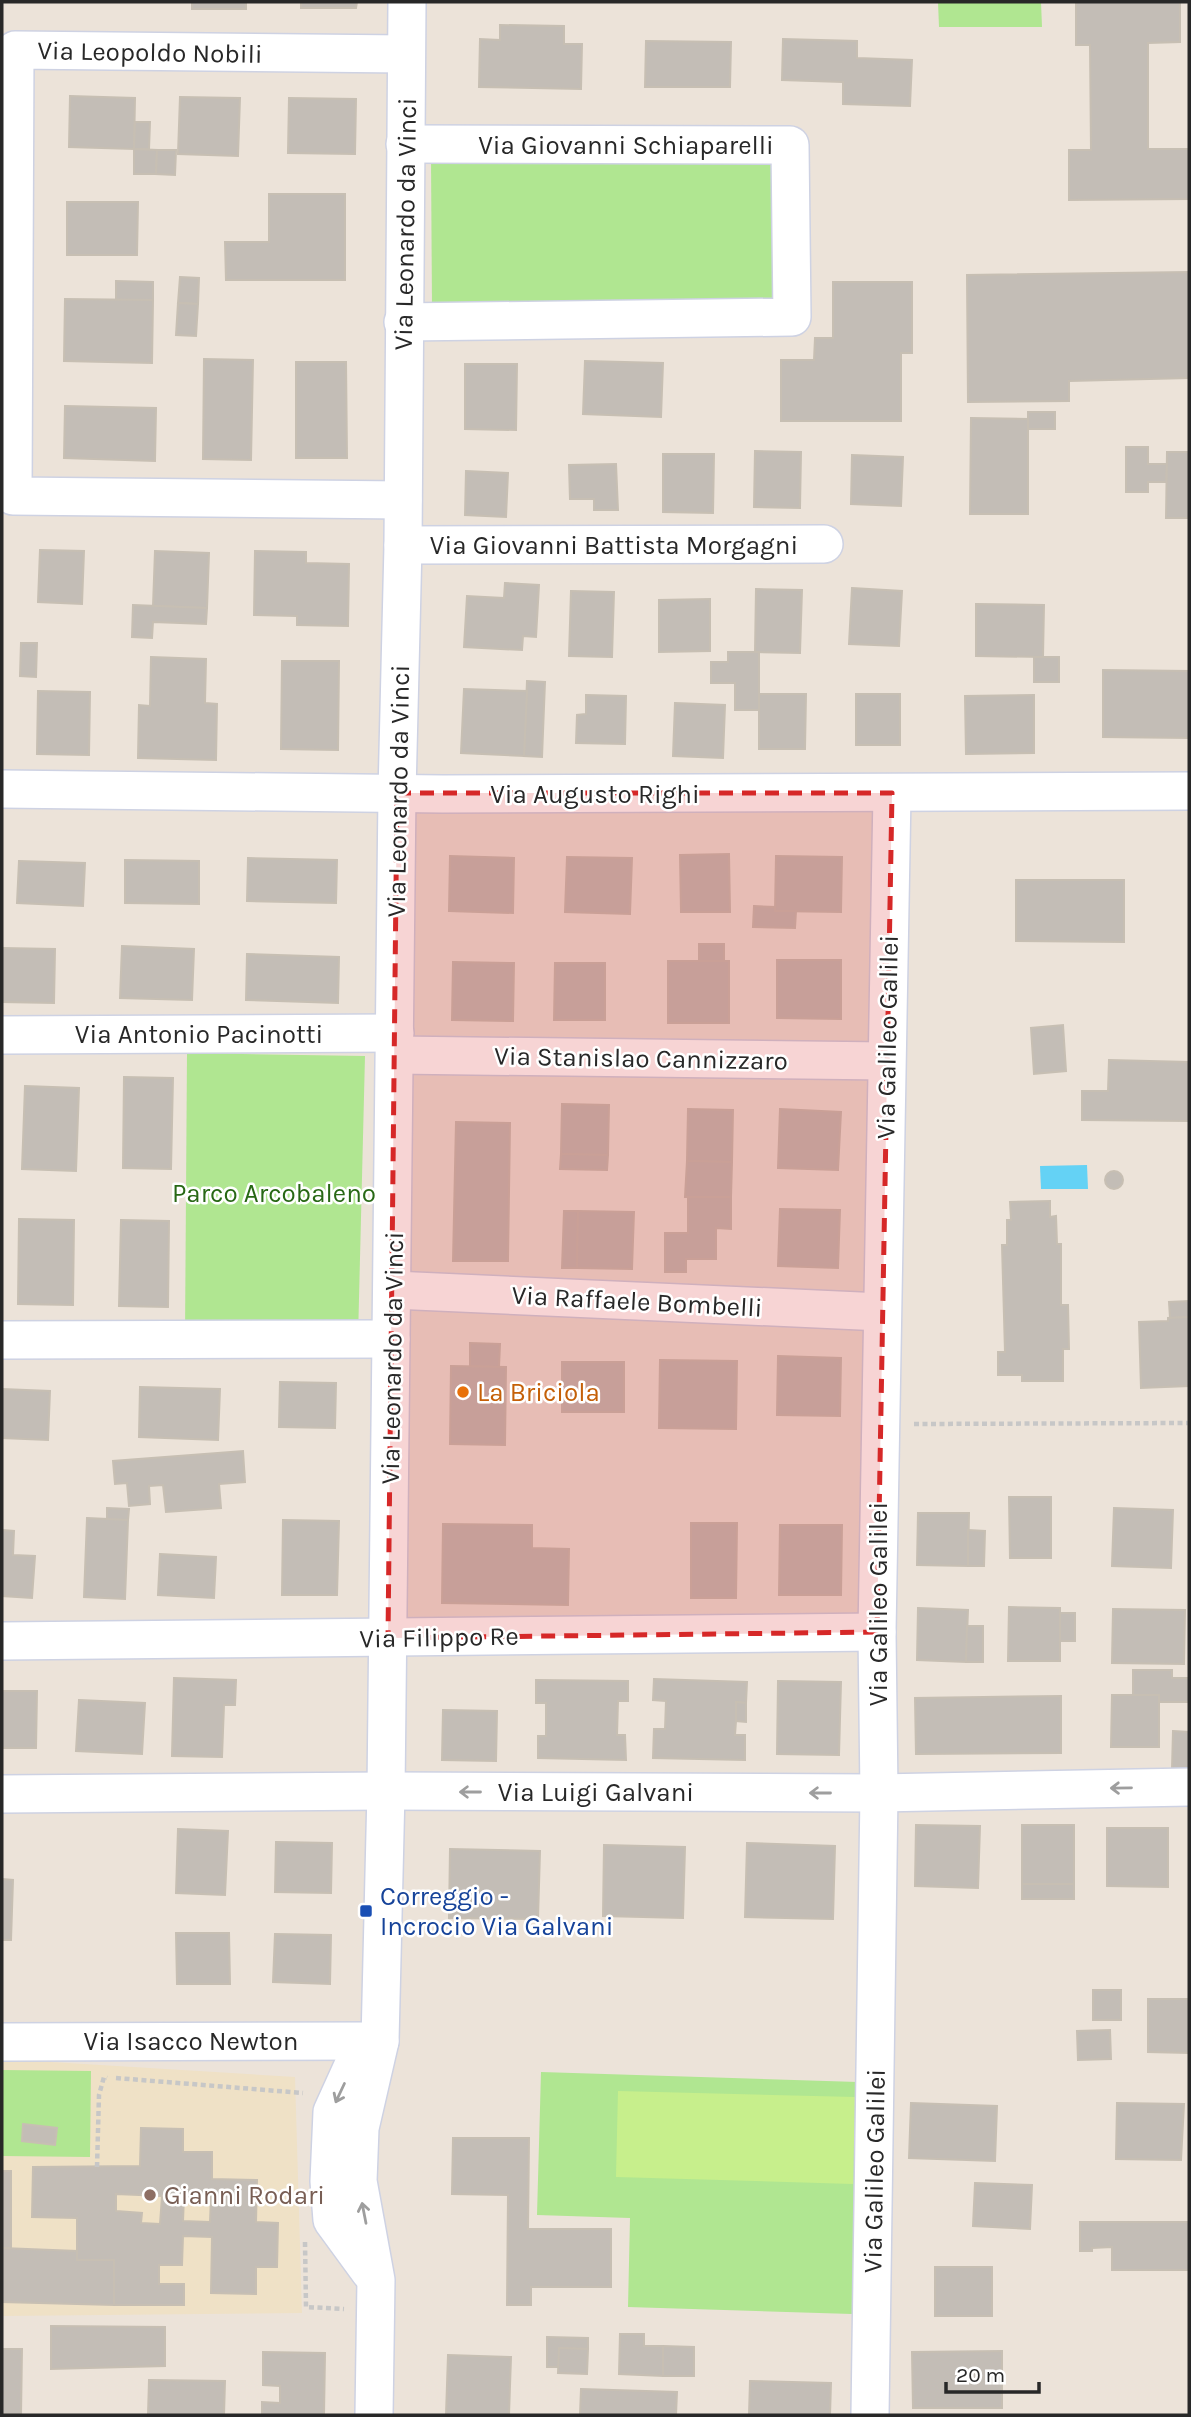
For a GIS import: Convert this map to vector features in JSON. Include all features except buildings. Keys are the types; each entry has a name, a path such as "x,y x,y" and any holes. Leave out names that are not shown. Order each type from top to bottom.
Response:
{"street":[{"name":"Via Leonardo da Vinci","path":"380,2040 393,1290 397,793 403,545 407,2"},
{"name":"Via Leopoldo Nobili","path":"403,500 13,496 15,50 407,54"},
{"name":"Via Giovanni Schiaparelli","path":"403,322 793,317 790,145 405,144"},
{"name":"Via Giovanni Battista Morgagni","path":"403,545 824,544"},
{"name":"Via Augusto Righi","path":"2,789 397,793 1189,791"},
{"name":"Via Galileo Galilei","path":"870,2415 879,1793 877,1632 892,793"},
{"name":"Via Antonio Pacinotti","path":"2,1035 396,1044"},
{"name":"Via Stanislao Cannizzaro","path":"396,1044 886,1061"},
{"name":"Via Raffaele Bombelli","path":"393,1290 882,1312"},
{"path":"2,1340 391,1339"},
{"name":"Via Filippo Re","path":"2,1641 877,1632"},
{"name":"Via Luigi Galvani","path":"2,1794 386,1791 879,1793 1189,1787"},
{"path":"374,2415 376,2280 332,2220 329,2181 332,2112 356,2059 380,2040"},
{"name":"Via Isacco Newton","path":"2,2042 380,2040"}],"path":[{"path":"880,1424 1189,1423"},
{"path":"97,2166 99,2095 104,2077 304,2093"}],"highlighted area":[{"path":"397,793 892,793 877,1632 388,1638"}],"shaded area":[{"name":"Gianni Rodari","path":"2,2059 295,2077 302,2313 2,2316"}],"green space":[{"path":"938,2 1041,2 1042,27 939,27"},
{"path":"777,155 778,304 432,307 431,159"},
{"name":"Parco Arcobaleno","path":"187,1053 365,1056 358,1339 185,1335"},
{"path":"2,2070 91,2071 90,2157 2,2156"},
{"path":"541,2072 858,2082 852,2314 628,2307 630,2218 537,2215"},
{"path":"618,2091 855,2097 853,2184 616,2177"}],"water":[{"path":"1087,1165 1088,1189 1041,1189 1040,1166"}],"place":[{"name":"La Briciola","path":"463,1392"},
{"name":"Correggio - Incrocio Via Galvani","path":"366,1911"},
{"name":"Gianni Rodari","path":"150,2195"}]}
